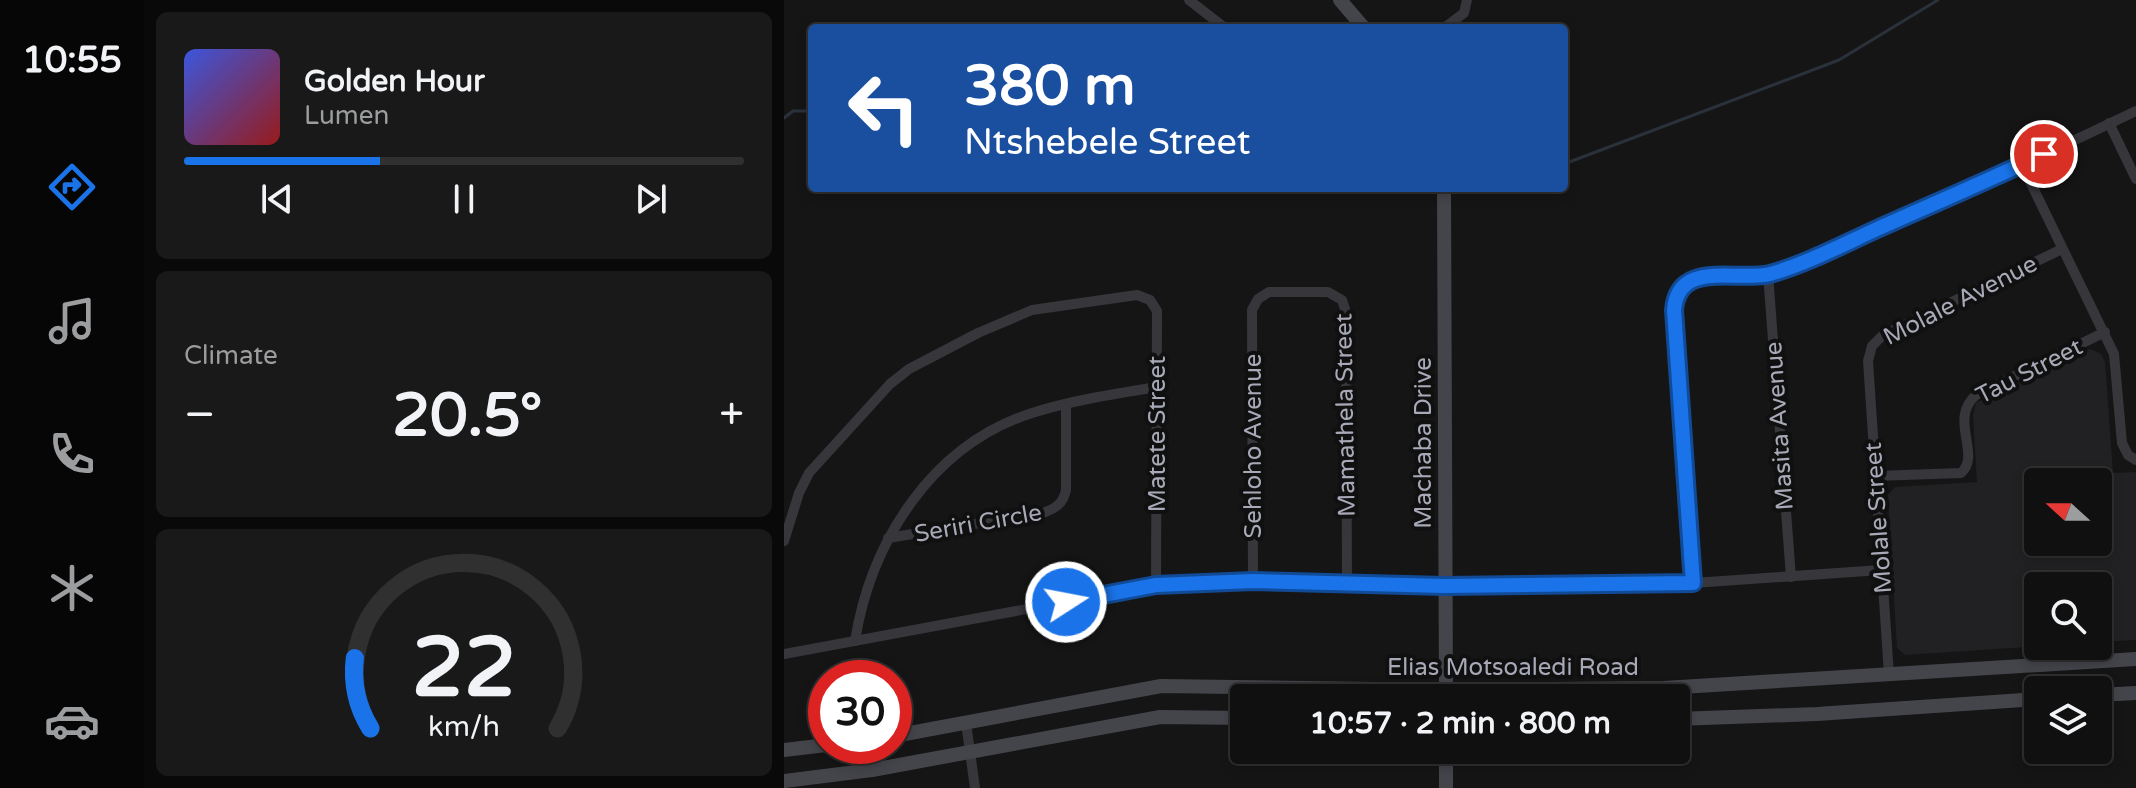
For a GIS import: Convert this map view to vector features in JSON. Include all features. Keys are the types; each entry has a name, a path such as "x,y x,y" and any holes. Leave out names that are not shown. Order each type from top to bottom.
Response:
{"main road":[{"path":"1340,0 1361,24"},
{"name":"Machaba Drive","path":"1444,192 1446,684"},
{"name":"Elias Motsoaledi Road","path":"1690,686 2136,659"},
{"name":"Elias Motsoaledi Road","path":"912,733 1161,686 1230,688"},
{"path":"2112,694 2136,693"},
{"path":"1690,719 1817,714 2024,700"},
{"path":"784,781 971,752 1160,717 1230,718"},
{"path":"784,750 808,747"},
{"path":"1446,764 1446,788"}],"street":[{"path":"1189,0 1220,24"},
{"path":"1450,24 1461,16 1467,0"},
{"path":"1693,583 1674,310 1679,291 1700,277 1768,274 1831,250 2136,111"},
{"path":"2109,123 2136,179"},
{"path":"2022,165 2114,354 2123,450 2136,460"},
{"name":"Molale Avenue","path":"1868,361 1872,346 1883,335 2062,249"},
{"name":"Masita Avenue","path":"1768,274 1791,577"},
{"name":"Mamathela Street","path":"1252,310 1258,299 1269,292 1328,292 1342,300 1345,306 1347,584"},
{"name":"Matete Street","path":"784,541 799,493 809,473 890,384 909,369 978,333 1032,310 1137,295 1150,300 1157,311 1156,585"},
{"name":"Sehloho Avenue","path":"1252,310 1253,581"},
{"name":"Tau Street","path":"1875,476 1961,473 1968,462 1964,418 1968,401 2105,332"},
{"name":"Molale Street","path":"1868,361 1889,675"},
{"name":"Seriri Circle","path":"855,641 866,589 888,538 923,486 973,442 1030,414 1157,387"},
{"name":"Seriri Circle","path":"888,538 1043,513 1057,507 1064,499 1066,490 1066,404"},
{"path":"784,654 1156,585 1253,581 1445,586 1693,583 1881,570"},
{"path":"966,723 975,788"}],"shaded area":[{"path":"2090,349 2101,354 2105,362 2113,473 2136,472 2136,640 2112,641 2112,572 2024,572 2024,647 1905,655 1897,648 1888,495 1895,487 1977,482 1973,414 1976,403"}],"waterway":[{"path":"1568,162 1839,60 1938,0"},
{"path":"784,118 793,111 808,111"}],"route":[{"path":"1066,602 1156,585 1253,581 1445,586 1693,583 1674,310 1679,291 1700,277 1768,274 1831,250 2044,154"}]}
